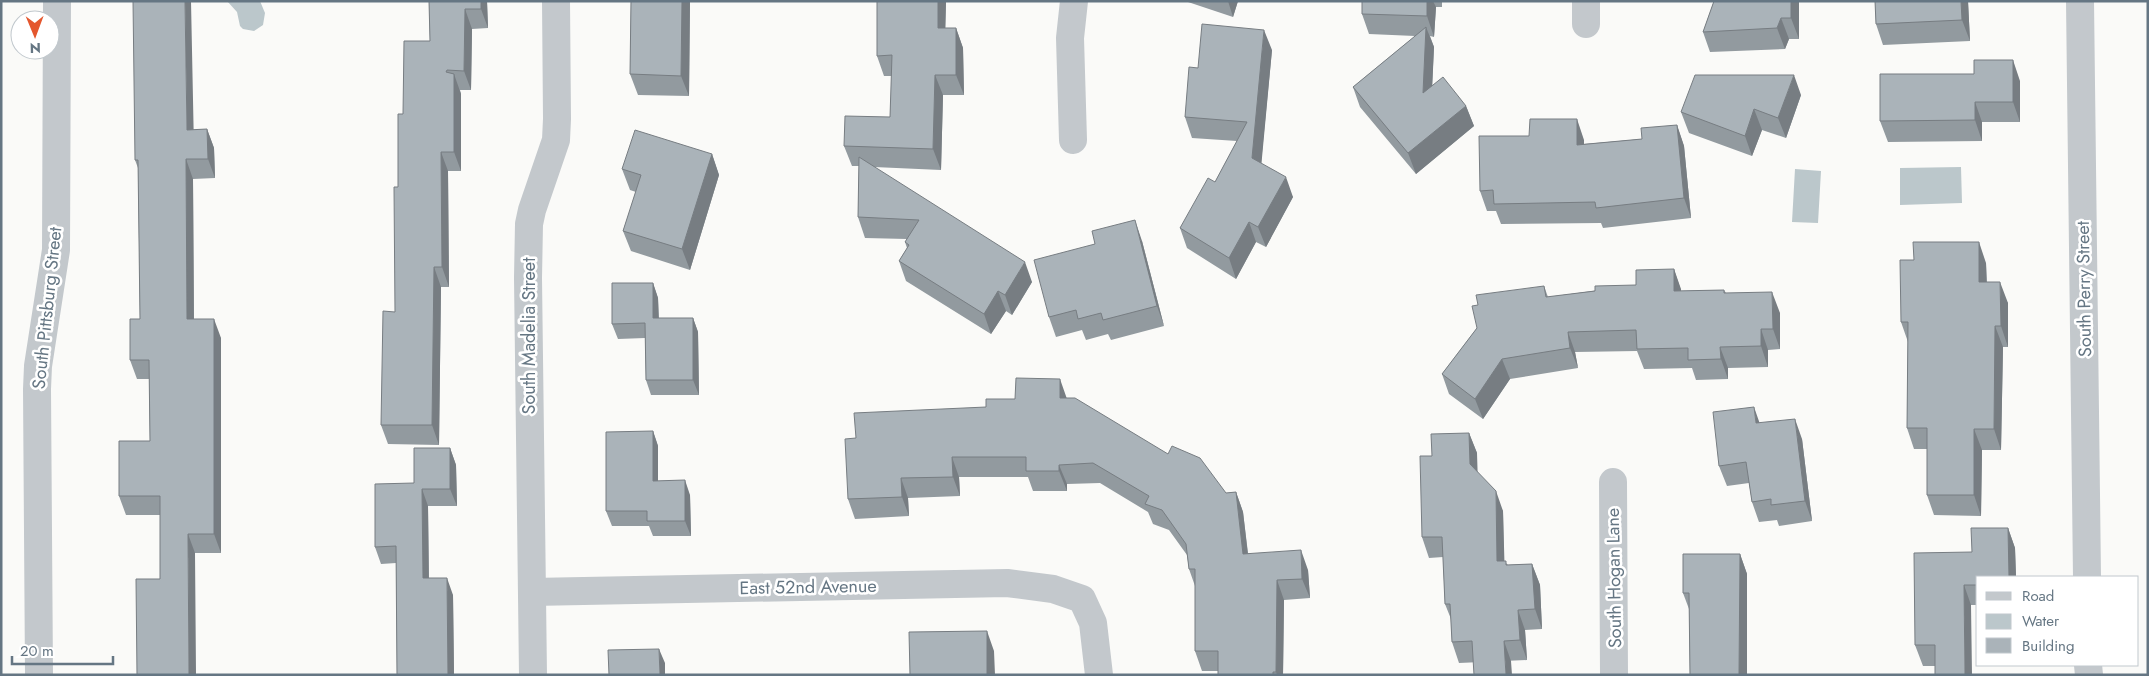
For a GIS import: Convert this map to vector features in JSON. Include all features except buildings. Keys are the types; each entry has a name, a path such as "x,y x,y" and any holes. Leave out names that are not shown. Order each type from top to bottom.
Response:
{"street":[{"name":"South Pittsburg Street","path":"39,675 37,389 38,366 56,250 57,1"},
{"name":"South Madelia Street","path":"533,675 529,224 556,140 556,1"},
{"path":"1073,140 1070,38 1074,1"},
{"name":"South Perry Street","path":"2080,1 2087,576"},
{"name":"South Hogan Lane","path":"1613,482 1614,675"},
{"name":"East 52nd Avenue","path":"532,592 1008,583 1054,589 1082,599 1094,623 1099,675"}],"water":[{"path":"227,1 260,1 265,13 263,25 254,31 243,29 240,26 237,12"},
{"path":"1961,167 1962,203 1900,205 1900,168"},
{"path":"1795,169 1821,171 1818,223 1792,222"}]}
